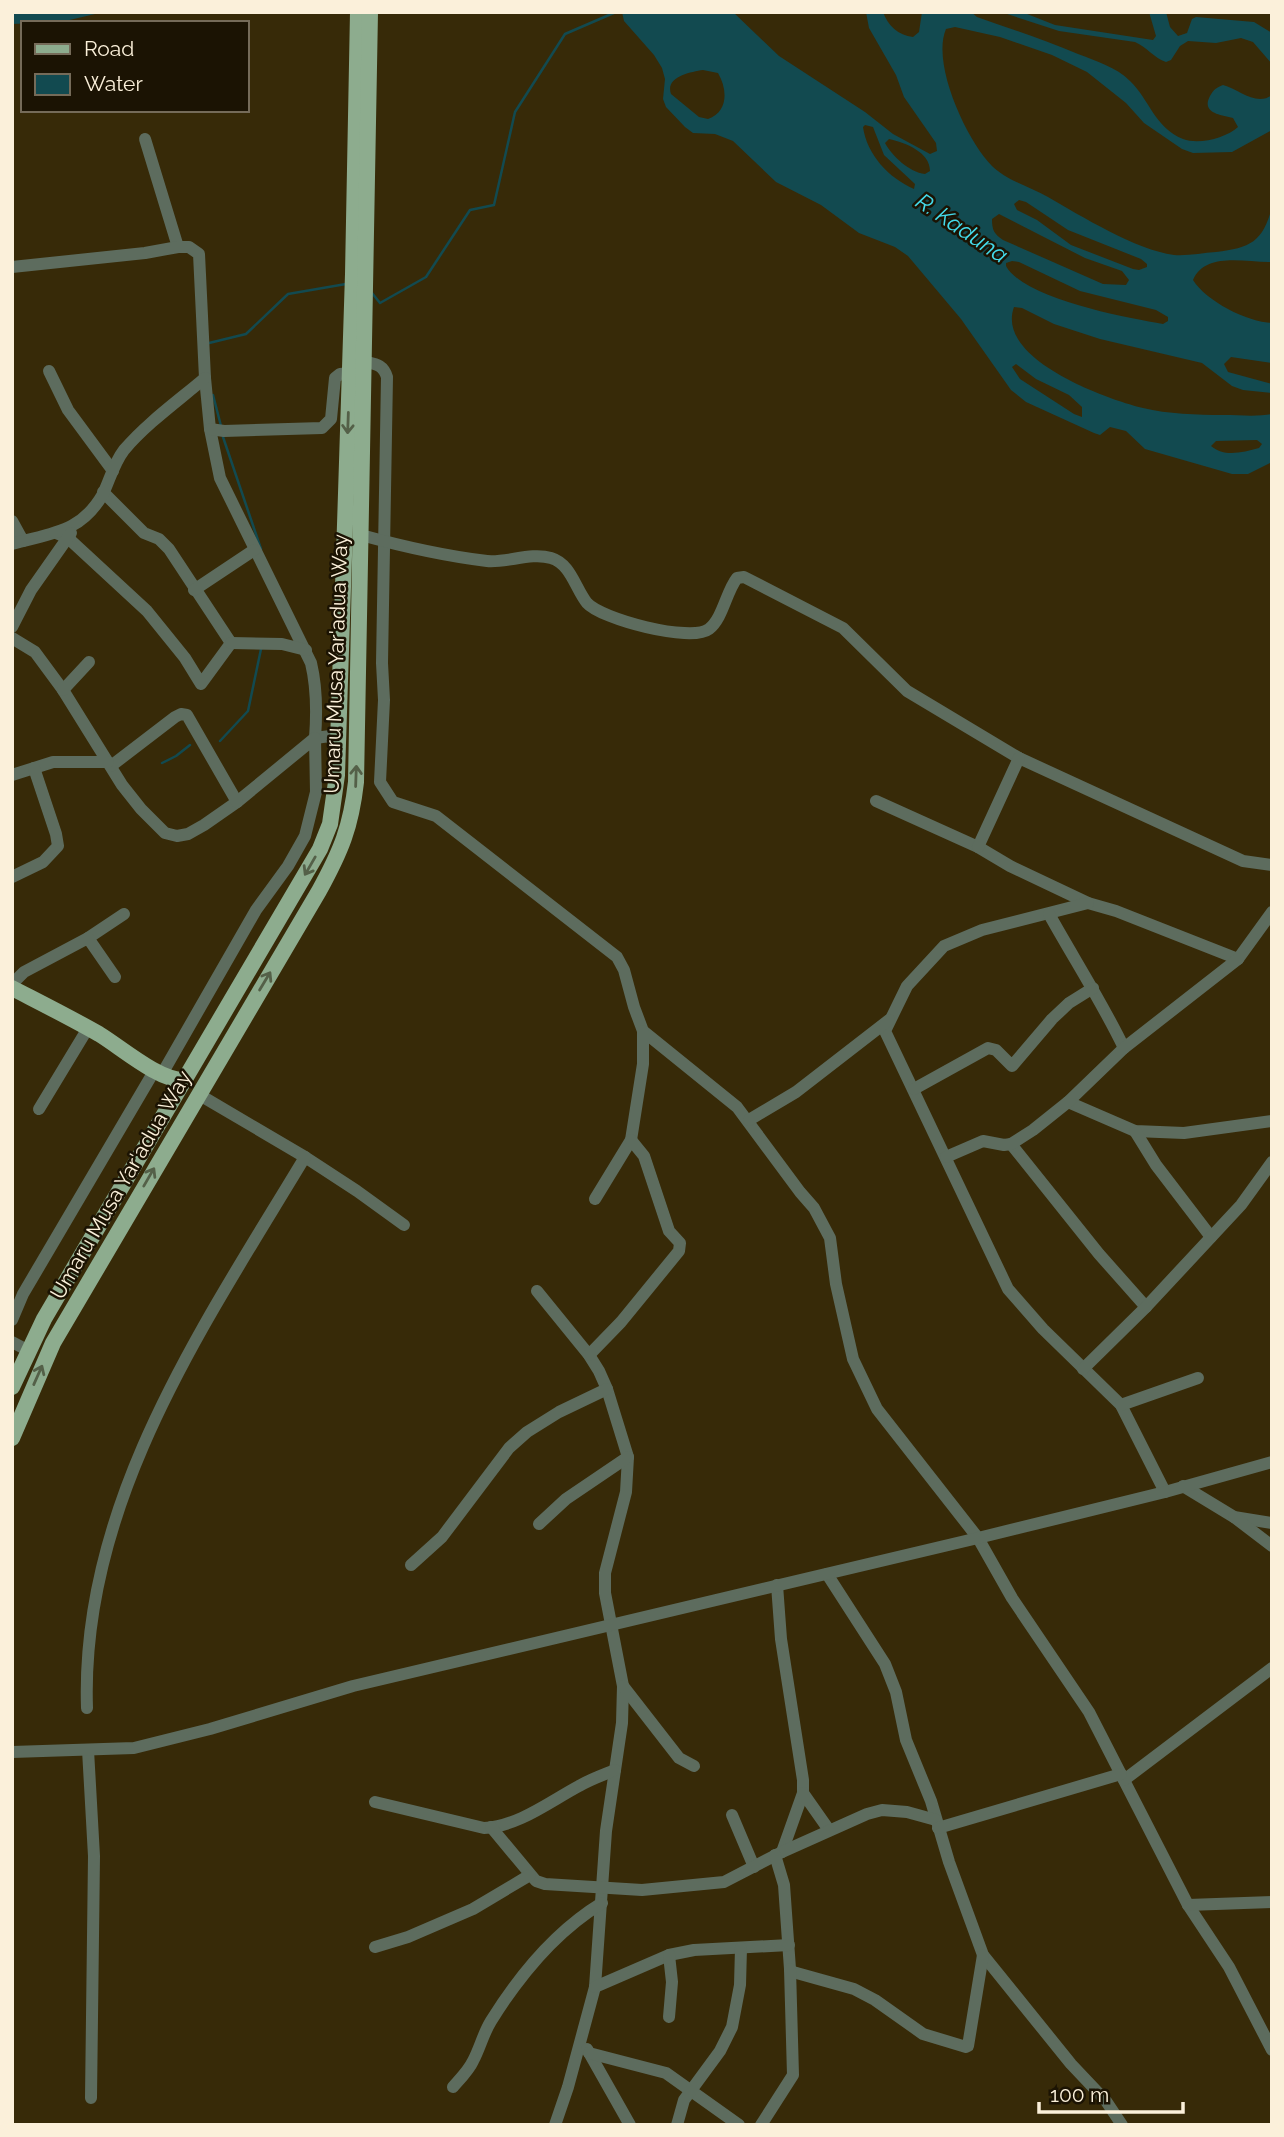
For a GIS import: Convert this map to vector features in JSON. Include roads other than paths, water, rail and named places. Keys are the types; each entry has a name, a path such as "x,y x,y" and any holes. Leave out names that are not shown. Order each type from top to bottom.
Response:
{"main road":[{"name":"Umaru Musa Yar'adua Way","path":"12,1438 52,1343 319,891 347,835 353,811 356,782 363,361 363,36 358,12"},
{"name":"Umaru Musa Yar'adua Way","path":"12,1387 44,1319 320,849 330,824 338,735 363,36 370,12"},
{"path":"12,988 158,1074 176,1080 181,1087"},
{"path":"12,988 96,1033 158,1074"}],"street":[{"path":"145,139 178,247"},
{"path":"12,267 178,247 189,247 199,254 205,378 210,429 220,478 306,650 315,679 317,710 314,738 316,792 305,836 245,929 23,1293 12,1320"},
{"path":"363,361 380,365 385,369 387,377 382,663 384,700 380,782 393,802 436,816 614,954 624,970 643,1031 643,1064 631,1140 595,1199"},
{"path":"48,371 68,410 113,471"},
{"path":"210,429 223,431 322,428 331,419 335,378 340,374 350,373"},
{"path":"12,627 62,536 91,513 119,457 132,442 205,378"},
{"path":"103,492 144,533 159,539 169,549 230,643"},
{"path":"12,521 18,542 62,536 147,611 185,658 201,684 230,643"},
{"path":"361,535 490,561 548,557 560,561 587,603 598,612 684,634 697,634 709,629 716,620 732,584 737,578 744,577 843,628 906,691 1019,758 1243,861 1272,865"},
{"path":"194,590 254,550"},
{"path":"12,638 35,652 141,809 165,833 177,836 188,834 237,802 314,738 338,735"},
{"path":"230,643 282,644 306,650"},
{"path":"63,690 89,662"},
{"path":"12,775 65,760 109,764 181,713 187,715 237,802"},
{"path":"978,847 1019,758"},
{"path":"12,877 43,862 58,846 34,768"},
{"path":"876,801 978,847 1010,866 1088,903 1116,911 1237,959"},
{"path":"1088,903 982,930 944,946 907,986 886,1031 1008,1289 1042,1329 1121,1405 1165,1492"},
{"path":"946,1157 983,1141 1011,1144 1068,1102 1124,1048 1237,959 1272,912"},
{"path":"12,988 24,972 88,938 124,914"},
{"path":"1049,914 1093,988 1124,1048"},
{"path":"88,938 115,977"},
{"path":"914,1090 988,1048 996,1050 1012,1066 1052,1019 1069,1003 1093,988"},
{"path":"749,1120 796,1092 889,1020"},
{"path":"643,1031 732,1102 749,1120 814,1208 830,1238 838,1294 853,1359 877,1409 978,1538 1012,1598 1089,1712 1188,1905 1229,1968 1272,2050"},
{"path":"39,1109 85,1033"},
{"path":"198,1094 305,1157 404,1225"},
{"path":"1068,1102 1135,1131 1184,1133 1272,1121"},
{"path":"1135,1131 1156,1165 1211,1237"},
{"path":"589,1355 621,1322 679,1251 680,1243 669,1231 644,1156 631,1140"},
{"path":"1011,1144 1099,1254 1146,1307"},
{"path":"87,1708 86,1678 95,1607 108,1541 148,1432 198,1335 305,1157"},
{"path":"1083,1369 1146,1307 1241,1205 1272,1162"},
{"path":"537,1291 589,1355 607,1389 628,1457 626,1492 605,1573 605,1593 613,1624 622,1686 622,1723 606,1831 595,1987 555,2125"},
{"path":"12,1342 29,1351"},
{"path":"1121,1405 1198,1378"},
{"path":"411,1565 442,1537 509,1448 527,1432 559,1412 607,1389"},
{"path":"539,1524 566,1499 628,1457"},
{"path":"12,1752 134,1748 354,1686 978,1538 1165,1492 1272,1462"},
{"path":"1183,1486 1234,1517 1272,1546"},
{"path":"1234,1517 1272,1523"},
{"path":"827,1574 885,1664 896,1692 906,1740 931,1801 983,1955 1063,2054 1106,2101 1122,2125"},
{"path":"761,2125 793,2074 789,1945 779,1854 803,1793 781,1639 777,1585"},
{"path":"491,1828 530,1875 545,1884 642,1890 724,1882 830,1830 882,1810 907,1812 937,1824 1123,1777 1272,1668"},
{"path":"622,1686 679,1758 694,1766"},
{"path":"88,1750 94,1856 91,2098"},
{"path":"374,1802 491,1828 511,1823 615,1770"},
{"path":"803,1793 830,1830"},
{"path":"732,1815 754,1867"},
{"path":"375,1947 408,1937 473,1909 530,1875"},
{"path":"1188,1905 1272,1902"},
{"path":"453,2087 473,2062 489,2024 515,1985 563,1931 580,1916 602,1903"},
{"path":"595,1987 670,1955 694,1950 789,1945"},
{"path":"677,2125 684,2100 720,2051 732,2027 740,1985 741,1948"},
{"path":"669,2017 672,1982 670,1955"},
{"path":"790,1969 854,1989 875,2000 923,2034 966,2047 983,1955"},
{"path":"582,2039 629,2125"},
{"path":"589,2053 666,2073 739,2125"}],"water":[{"path":"12,12 123,12 95,14 65,21 21,21 21,24 12,24"},
{"name":"R. Kaduna","path":"622,12 733,12 779,56 865,112 893,134 930,154 937,151 936,143 904,97 896,75 869,28 866,12 883,12 894,29 913,37 919,32 922,12 971,12 977,17 1099,62 1124,76 1137,88 1166,128 1189,141 1212,139 1238,127 1233,118 1213,112 1208,106 1210,96 1219,87 1223,85 1260,99 1272,95 1272,130 1232,152 1193,153 1182,149 1144,123 1126,103 1087,72 1052,55 1000,37 955,27 946,29 943,44 943,62 954,101 972,139 992,166 1011,179 1109,231 1143,247 1174,255 1228,250 1246,245 1259,236 1272,207 1272,262 1217,262 1199,271 1193,280 1207,295 1228,309 1251,319 1272,323 1272,363 1231,357 1224,364 1228,372 1272,384 1272,393 1243,390 1232,386 1202,363 1100,339 1054,324 1022,308 1014,307 1013,326 1021,343 1037,359 1058,374 1105,396 1153,410 1183,414 1272,414 1272,462 1248,474 1232,474 1145,449 1126,431 1110,427 1100,435 1094,433 1026,402 1011,390 961,319 908,256 895,247 859,233 821,205 776,182 733,141 715,134 693,133 685,127 666,107 663,99 665,79 662,68 624,21","holes":["703,70 718,73 725,93 723,106 715,116 708,119 699,117 671,94 670,88 675,79","863,127 873,127 884,155 915,184 914,189 888,172 874,156","889,139 916,149 926,159 930,171 925,174 913,170 885,143","1019,200 1026,202 1068,230 1141,259 1147,267 1133,269 1071,245 1037,220 1017,210 1014,204","999,214 1085,258 1122,271 1129,280 1126,285 1103,284 1003,240 997,236 992,219","1012,261 1019,262 1080,291 1156,310 1168,317 1168,321 1163,324 1126,317 1054,297 1016,278 1006,263","1016,364 1036,379 1069,395 1082,407 1082,417 1020,379 1012,367","1257,440 1262,444 1259,448 1234,453 1222,452 1211,446 1216,441"]},
{"path":"1001,12 1022,12 1055,25 1153,40 1156,36 1149,12 1166,12 1170,27 1178,36 1187,33 1192,19 1196,17 1254,22 1272,33 1272,64 1253,42 1241,38 1216,43 1188,41 1166,62 1135,42 1059,31"}],"waterway":[{"path":"372,293 380,303 426,277 470,210 494,205 515,112 565,34 616,12"},
{"path":"209,343 246,334 288,294 346,284"},
{"path":"213,395 221,426"},
{"path":"223,437 261,549"},
{"path":"220,741 248,711 261,649"},
{"path":"162,763 190,745"}]}
